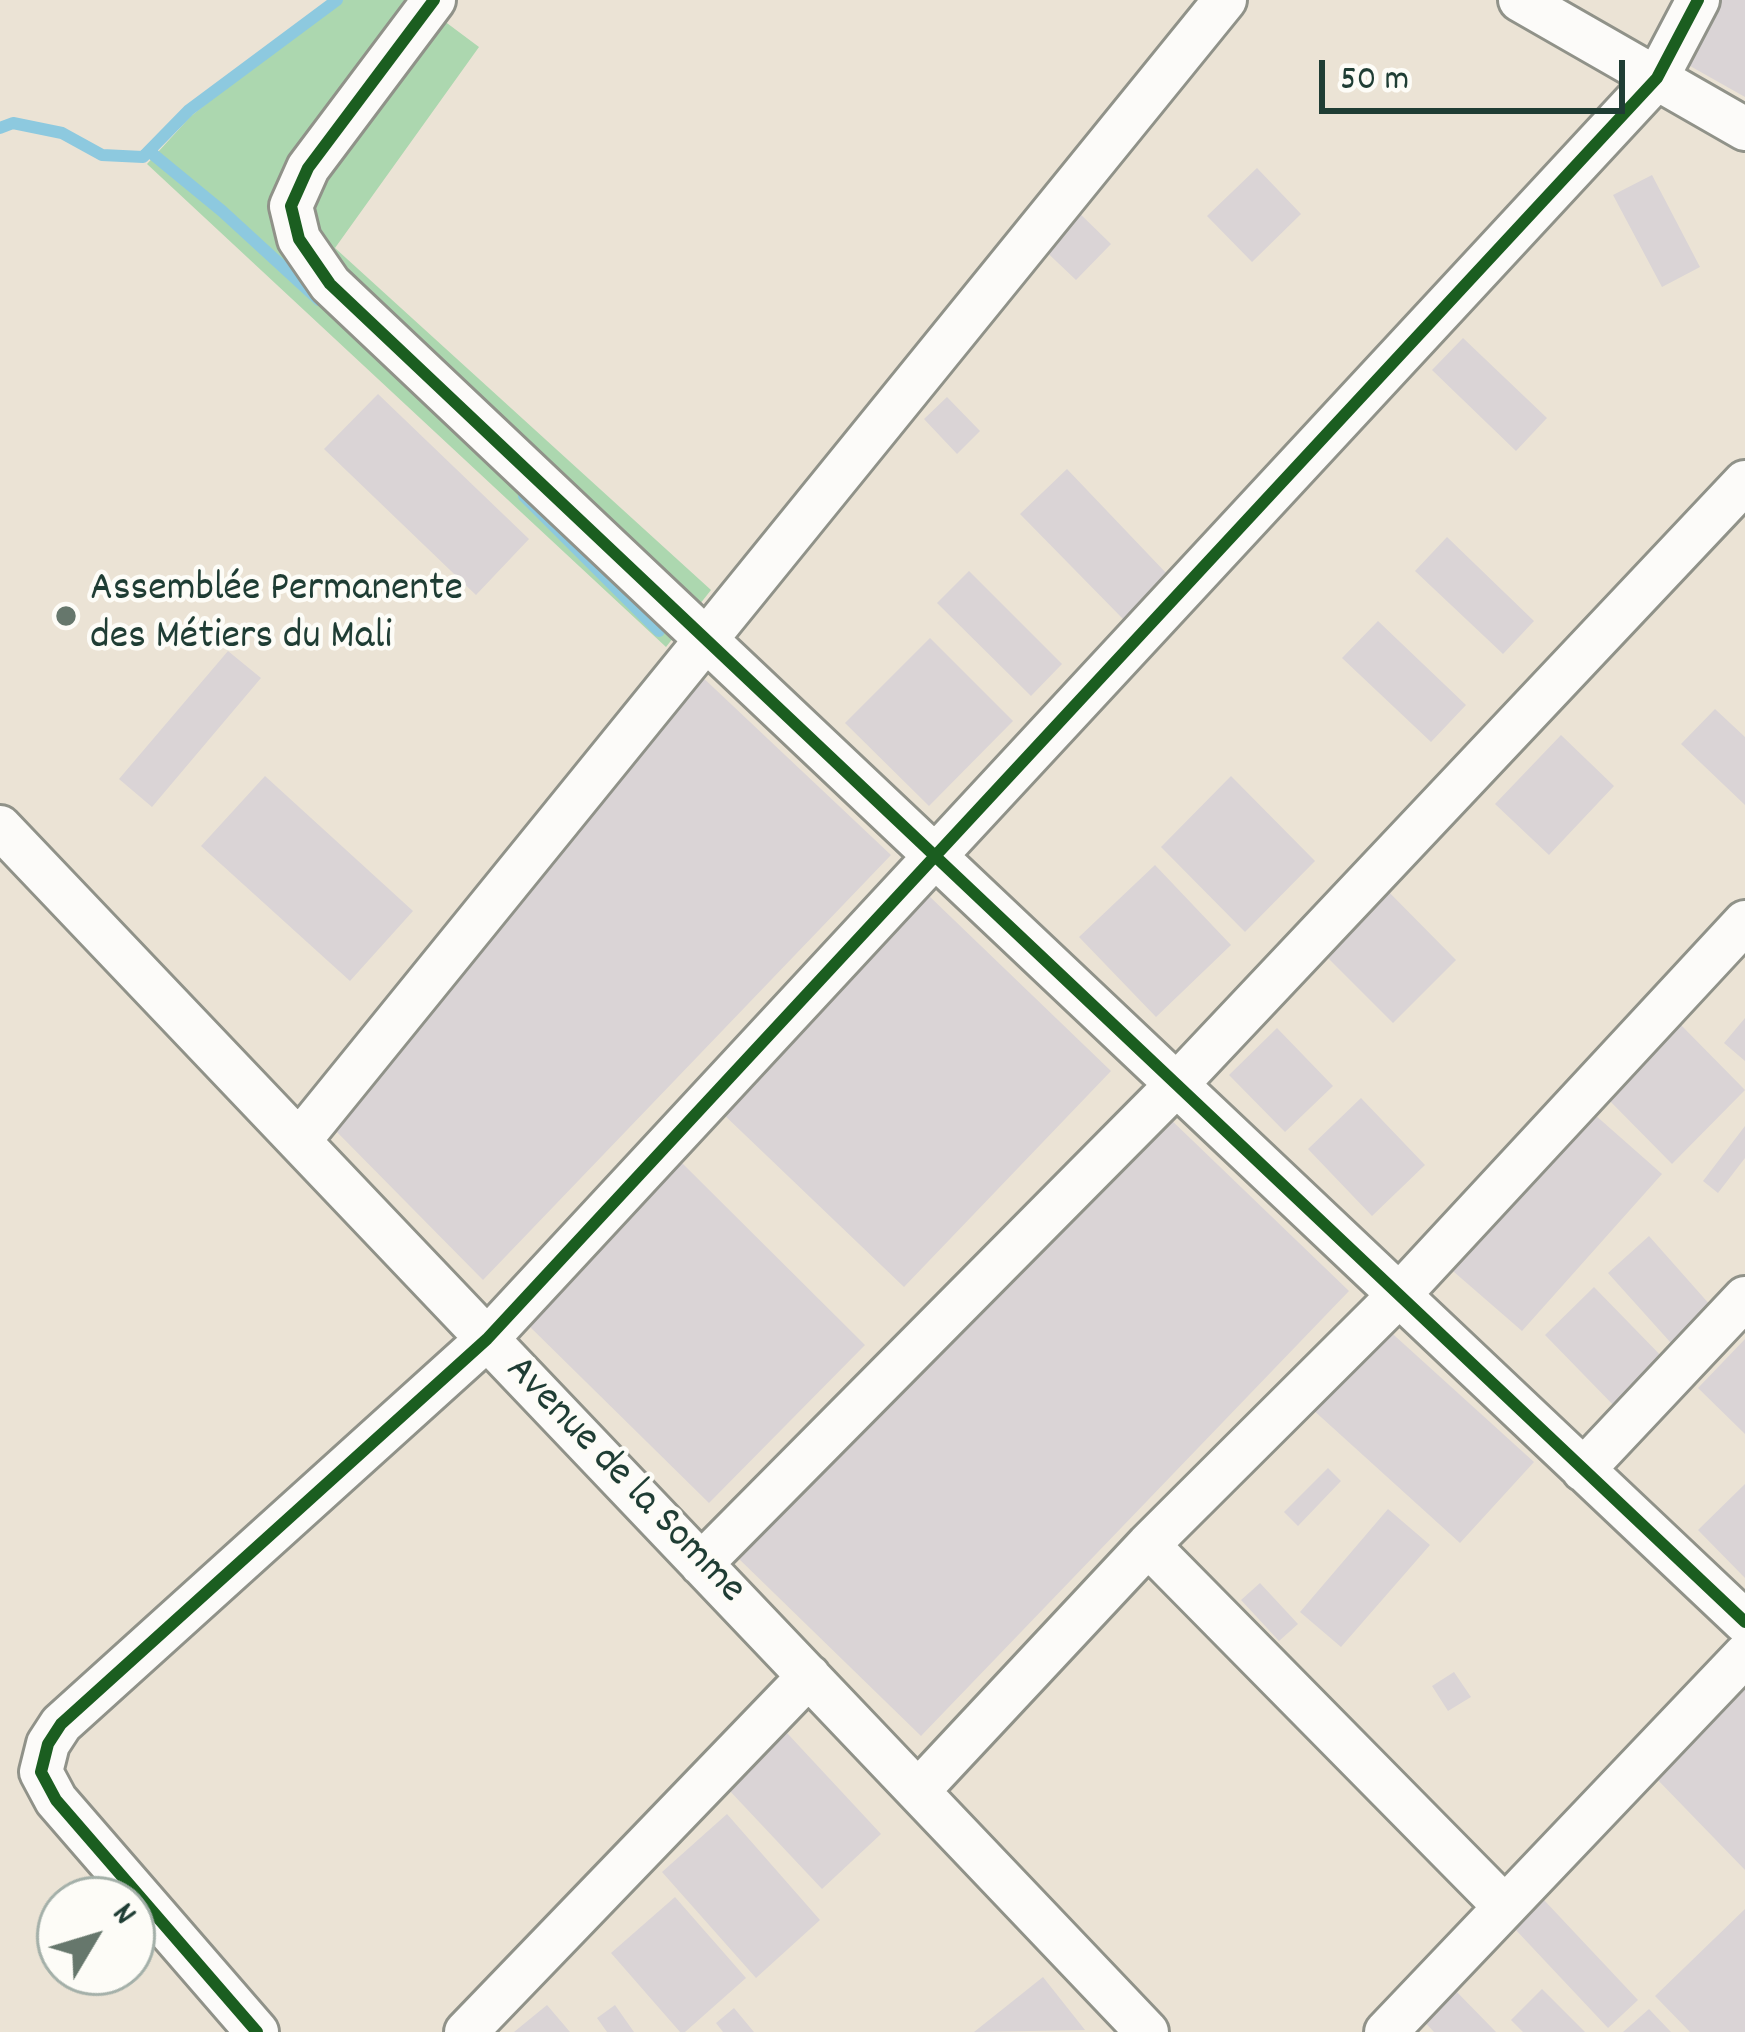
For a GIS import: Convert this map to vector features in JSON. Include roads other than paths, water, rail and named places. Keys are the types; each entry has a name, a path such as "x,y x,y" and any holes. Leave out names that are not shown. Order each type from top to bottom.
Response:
{"street":[{"path":"434,0 308,168 292,206 298,239 330,284 1745,1622"},
{"path":"299,1141 1225,0"},
{"path":"1520,0 1745,129"},
{"path":"256,2032 56,1800 41,1772 48,1744 61,1724 487,1339 1657,78 1698,0"},
{"path":"701,1564 1177,1084 1745,482"},
{"name":"Avenue de la Somme","path":"0,827 1148,2032"},
{"path":"918,1791 1148,1545 1399,1294 1745,922"},
{"path":"1583,1469 1745,1298"},
{"path":"1148,1545 1505,1906"},
{"path":"1386,2032 1745,1655"},
{"path":"466,2032 809,1676"}],"waterway":[{"path":"0,128 13,123 62,133 102,155 143,157 189,110 337,0"},
{"path":"149,151 319,300"},
{"path":"524,496 659,631"}],"place":[{"name":"Assemblée Permanente des Métiers du Mali","path":"66,616"}]}
